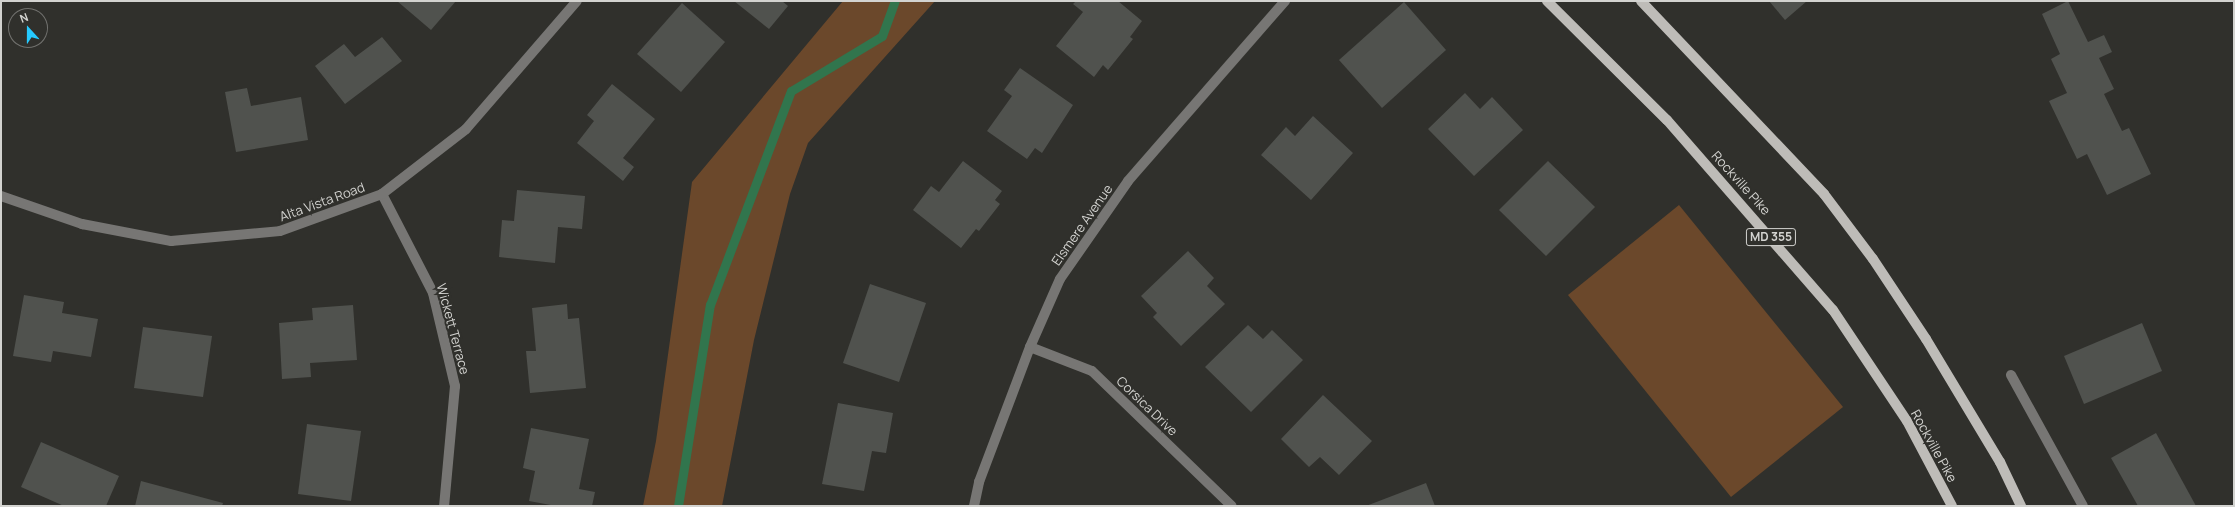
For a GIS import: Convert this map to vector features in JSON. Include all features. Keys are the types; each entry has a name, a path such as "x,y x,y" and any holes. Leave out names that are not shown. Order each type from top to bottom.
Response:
{"main road":[{"name":"Rockville Pike","path":"1547,1 1667,120 1833,310 1907,421 1952,506"},
{"path":"1641,1 1824,194 1873,259 1926,339 2000,462 2021,506"}],"street":[{"name":"Alta Vista Road","path":"1,196 82,224 171,241 280,231 382,194 466,130 577,1"},
{"name":"Elsmere Avenue","path":"974,506 979,482 1030,346 1060,279 1128,181 1285,1"},
{"name":"Wickett Terrace","path":"382,194 433,293 456,386 444,506"},
{"name":"Corsica Drive","path":"1030,346 1092,371 1232,506"},
{"path":"2011,375 2083,506"}],"shaded area":[{"path":"843,1 935,1 808,143 790,194 754,340 722,506 643,506 656,441 692,182"},
{"path":"1679,205 1843,407 1731,497 1568,295"}],"building":[{"path":"397,1 456,1 431,30"},
{"path":"734,1 782,1 788,6 769,29"},
{"path":"1076,1 1118,1 1142,21 1130,37 1133,39 1108,70 1103,65 1094,77 1056,46 1083,12 1073,4"},
{"path":"1769,1 1807,1 1785,20"},
{"path":"2068,1 2088,42 2104,35 2112,52 2099,58 2114,89 2104,94 2122,131 2129,128 2151,174 2107,195 2087,154 2077,159 2049,101 2067,93 2051,59 2060,54 2042,14"},
{"path":"1404,2 1446,50 1382,108 1339,60"},
{"path":"682,3 725,42 681,92 637,54"},
{"path":"382,37 402,61 345,104 315,66 344,44 355,57"},
{"path":"1020,68 1073,105 1042,153 1035,148 1027,159 987,131 1012,96 1004,90"},
{"path":"612,84 655,119 623,158 634,167 623,181 577,143 594,121 587,115"},
{"path":"247,88 251,106 301,97 308,140 236,152 225,92"},
{"path":"1465,93 1480,109 1492,97 1523,130 1474,176 1428,129"},
{"path":"1313,116 1353,153 1311,200 1261,155 1286,127 1295,136"},
{"path":"963,161 1002,191 995,200 1000,204 979,231 976,229 961,248 913,210 931,186 939,192"},
{"path":"1548,161 1595,207 1546,256 1499,210"},
{"path":"517,190 585,196 582,229 558,227 555,263 499,257 502,220 514,221"},
{"path":"1188,251 1214,278 1207,286 1225,304 1181,346 1153,317 1157,313 1141,296"},
{"path":"870,284 926,303 899,382 843,363"},
{"path":"24,295 64,302 62,313 98,319 91,357 53,351 51,362 13,356"},
{"path":"567,304 568,319 579,318 586,388 530,393 526,351 536,351 532,308"},
{"path":"353,305 357,360 310,363 311,377 282,379 279,323 313,320 312,308"},
{"path":"2142,323 2162,371 2084,404 2064,356"},
{"path":"1248,325 1263,339 1272,330 1303,360 1251,412 1205,367"},
{"path":"143,327 212,336 203,397 134,388"},
{"path":"1323,395 1372,441 1339,475 1320,457 1309,467 1281,439"},
{"path":"838,403 893,413 886,453 872,451 864,491 822,484"},
{"path":"307,424 361,431 351,501 298,494"},
{"path":"531,428 589,439 579,489 595,492 592,506 556,506 529,501 535,471 523,468"},
{"path":"2156,433 2196,506 2138,506 2111,458"},
{"path":"41,442 119,476 106,506 64,506 21,487"},
{"path":"141,481 223,503 222,506 135,506"},
{"path":"1426,483 1435,506 1366,506"}],"waterway":[{"path":"678,506 710,305 791,91 882,36 895,1"}]}
